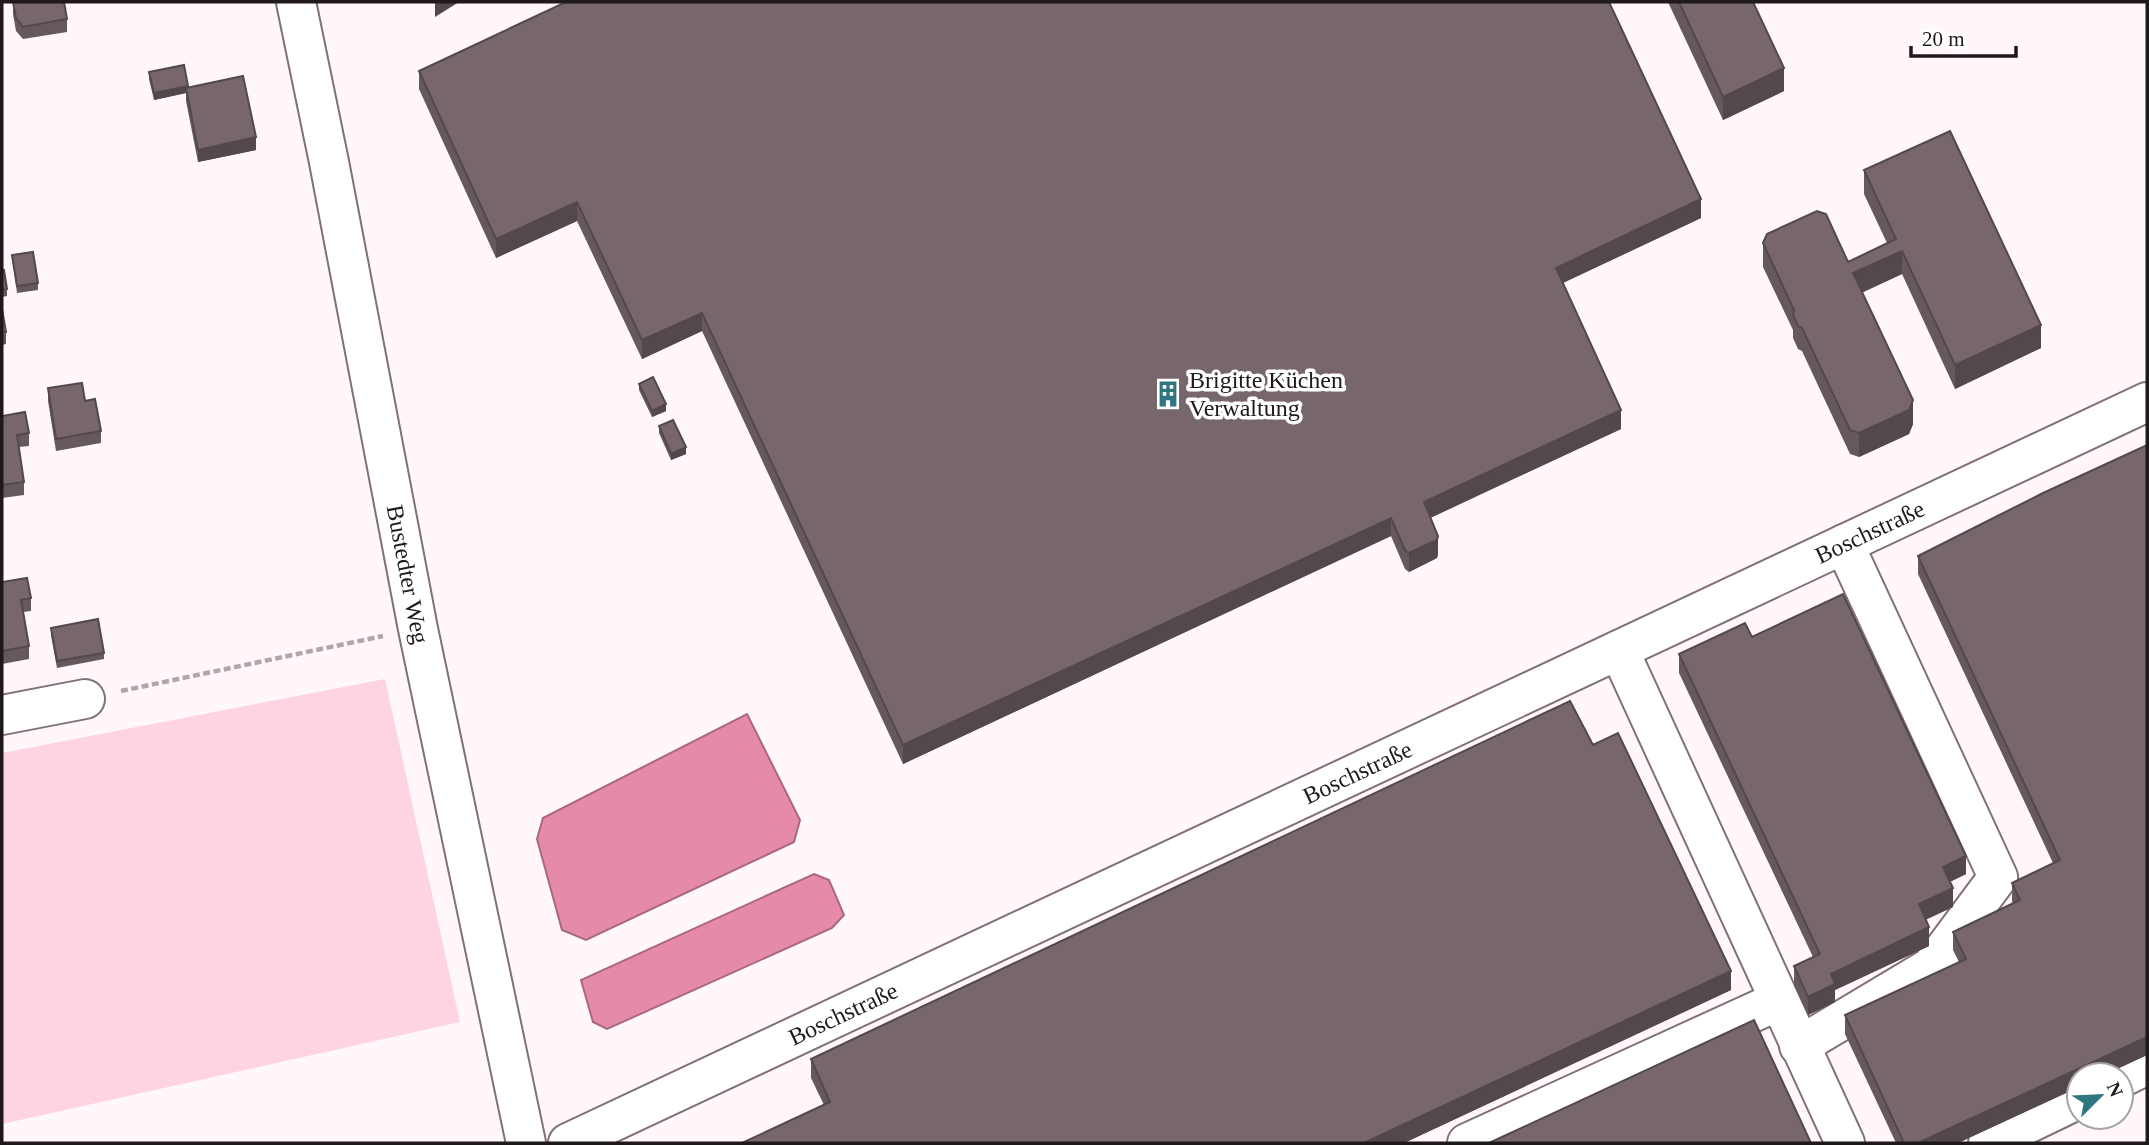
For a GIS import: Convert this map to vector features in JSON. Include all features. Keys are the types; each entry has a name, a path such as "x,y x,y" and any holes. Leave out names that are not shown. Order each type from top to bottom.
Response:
{"street":[{"name":"Bustedter Weg","path":"296,2 418,629 526,1143"},
{"name":"Boschstraße","path":"568,1143 2147,402"},
{"path":"1799,1046 1931,967 1998,877 1844,544"},
{"path":"1619,650 1845,1143"},
{"path":"2,715 85,699"},
{"path":"1467,1143 1778,1001"},
{"path":"1987,1143 2065,1105"}],"path":[{"path":"85,699 418,629"}],"shaded area":[{"path":"385,679 460,1022 2,1124 2,753"},
{"path":"747,714 800,820 794,842 586,940 562,930 537,839 543,818"},
{"path":"814,874 829,880 844,915 832,928 607,1029 593,1022 581,980"}],"building":[{"path":"13,2 64,2 67,19 23,27 16,18"},
{"name":"Brigitte Küchen Verwaltung","path":"566,2 1609,2 1701,199 1556,268 1621,410 1424,502 1438,536 1437,540 1409,553 1405,550 1391,518 903,745 702,313 642,340 577,202 496,239 419,71"},
{"path":"1679,2 1753,2 1784,68 1723,97"},
{"path":"184,65 188,86 154,93 149,72"},
{"path":"243,76 256,137 198,150 186,88"},
{"path":"1950,131 2041,325 1955,365 1902,251 1853,273 1913,400 1909,410 1859,433 1850,430 1802,328 1798,326 1793,315 1794,310 1763,243 1767,234 1817,211 1826,214 1848,262 1896,239 1864,170"},
{"path":"33,252 38,283 17,286 12,255"},
{"path":"2,270 7,289 2,290"},
{"path":"2,309 6,332 2,332"},
{"path":"653,377 666,404 652,411 639,384"},
{"path":"82,383 85,401 95,399 101,431 56,439 48,388"},
{"path":"25,412 29,433 17,435 24,482 2,485 2,416"},
{"path":"673,420 686,447 671,454 659,426"},
{"path":"2147,445 2147,1037 2095,1061 2065,1061 2065,1075 1918,1143 1904,1143 1845,1015 1966,959 1953,932 2020,900 2012,883 2060,860 1918,556 2041,494"},
{"path":"27,578 31,598 21,600 29,646 2,651 2,582"},
{"path":"1843,594 1966,856 1943,867 1953,888 1919,904 1929,927 1831,974 1835,984 1808,997 1794,966 1820,954 1679,654 1745,623 1752,637"},
{"path":"98,619 104,653 57,661 51,628"},
{"path":"1570,701 1593,745 1618,733 1731,971 1364,1143 742,1143 830,1102 811,1059"},
{"path":"1754,1020 1811,1143 1489,1143"}],"place":[{"name":"Brigitte Küchen Verwaltung","path":"1168,394"}]}
